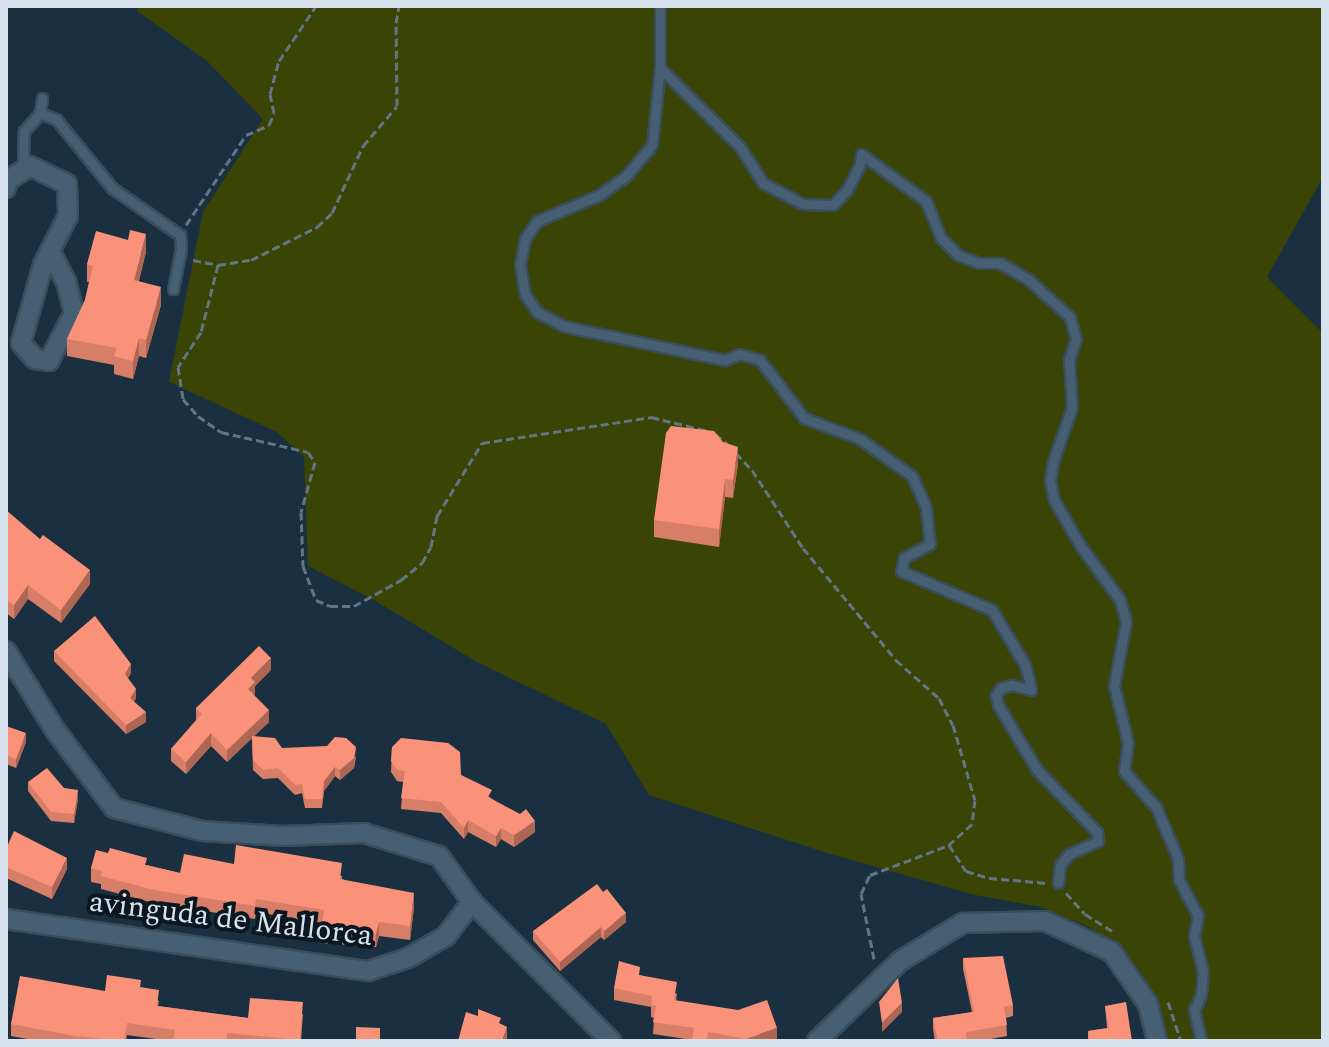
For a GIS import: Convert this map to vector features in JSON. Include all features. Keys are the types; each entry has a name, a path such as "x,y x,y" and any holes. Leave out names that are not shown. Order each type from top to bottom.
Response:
{"street":[{"path":"6,188 8,180 30,166 67,184 68,216 50,251 28,309 21,343 35,359 49,361 74,313 66,282 50,251"},
{"path":"6,651 55,730 114,808 202,831 283,836 364,833 439,856 472,902 611,1041"},
{"name":"avinguda de Mallorca","path":"6,919 368,971 408,958 446,936 472,902"},
{"path":"817,1041 900,961 963,923 1045,921 1112,952 1148,1004 1157,1041"}],"lane":[{"path":"660,6 660,68 652,145 626,176 597,196 537,221 525,239 520,264 525,294 537,312 563,326 725,360 740,354 760,360 804,418 860,439 912,476 926,508 930,544 904,558 901,571 992,610 1025,665 1031,690 1012,685 1001,688 996,695 998,705 1037,770 1097,832 1098,841 1069,854 1060,865 1058,883"},
{"path":"660,68 740,147 763,183 803,204 833,205 847,190 860,164 861,154 926,201 941,238 958,255 979,263 1000,263 1029,280 1070,317 1076,339 1069,359 1072,407 1050,480 1054,500 1120,600 1126,621 1114,686 1128,743 1124,771 1156,807 1178,859 1179,880 1198,915 1194,936 1203,972 1201,995 1194,1010 1201,1041"},
{"path":"23,170 24,131 40,113 42,98"},
{"path":"40,113 56,119 71,132 112,188 128,202 180,235 180,258 173,289"}],"path":[{"path":"180,235 246,135 269,125 274,113 270,94 279,61 316,6"},
{"path":"180,258 218,265 251,260 317,227 332,213 363,146 397,106 396,23 399,6"},
{"path":"218,265 201,332 178,367 183,399 198,416 221,432 308,452 315,462 301,512 303,566 316,600 330,606 354,606 401,580 422,563 431,547 437,516 482,443 651,417 694,425 722,437 752,470 803,548 896,660 939,698 953,725 975,800 972,824 949,845 870,875 861,894 879,980"},
{"path":"949,845 966,871 1026,884 1058,883 1085,914 1115,932"},
{"path":"1165,994 1181,1041"}],"green space":[{"path":"138,6 1323,6 1323,177 1267,277 1323,333 1323,1041 1167,1041 1161,1008 1138,968 1089,927 1041,907 975,895 827,853 649,795 606,724 477,662 374,600 308,566 304,457 277,432 169,382 203,212 263,119 206,60 137,11"}],"building":[{"path":"130,230 146,234 134,280 161,287 146,340 139,338 133,361 114,356 117,348 67,339 85,300 93,266 87,264 96,231 128,240"},
{"path":"671,426 714,431 723,442 738,447 733,480 725,479 719,529 654,520 666,433"},
{"path":"6,510 40,539 43,535 90,570 61,610 28,585 14,605 6,600"},
{"path":"95,616 131,664 125,674 136,689 130,698 146,712 126,725 54,651"},
{"path":"259,646 271,658 251,678 255,682 248,689 269,710 227,750 211,733 186,762 171,749 202,714 196,708"},
{"path":"6,726 26,733 16,759 6,755"},
{"path":"252,736 275,738 282,748 327,746 335,737 346,738 356,747 354,758 340,770 335,767 324,781 322,799 305,799 302,784 295,785 278,768 263,770 253,760"},
{"path":"401,738 448,743 460,752 461,775 492,790 488,797 520,814 526,809 535,821 514,835 501,828 496,836 468,820 464,828 441,802 401,798 405,771 397,770 391,761 392,747"},
{"path":"47,768 64,788 78,790 74,814 51,812 28,782"},
{"path":"14,831 67,858 52,887 6,867 6,847"},
{"path":"236,845 342,863 340,879 414,893 410,926 379,922 376,934 321,930 324,910 256,899 255,906 154,890 101,876 102,871 91,868 96,850 108,853 110,848 147,858 145,865 180,873 184,854 234,864"},
{"path":"597,884 603,892 607,889 626,913 604,931 601,927 560,962 533,931"},
{"path":"1003,956 1013,1005 1004,1007 1007,1025 966,1032 967,1041 938,1041 933,1018 974,1012 963,958"},
{"path":"619,961 640,967 639,975 677,982 674,1000 738,1010 767,1000 777,1028 746,1039 708,1032 707,1041 692,1041 694,1028 653,1022 656,1006 651,1005 652,996 614,988"},
{"path":"107,975 141,980 140,987 159,990 157,1006 248,1018 250,998 303,1002 300,1040 227,1033 226,1041 173,1041 175,1030 127,1023 124,1041 11,1024 20,976 105,991"},
{"path":"898,978 902,1003 882,1023 879,1002"},
{"path":"1126,1002 1132,1041 1089,1041 1088,1031 1109,1028 1105,1006"},
{"path":"478,1009 501,1018 499,1023 507,1027 502,1041 458,1041 466,1012 478,1016"},
{"path":"356,1027 380,1028 380,1039 386,1041 356,1041"}]}
